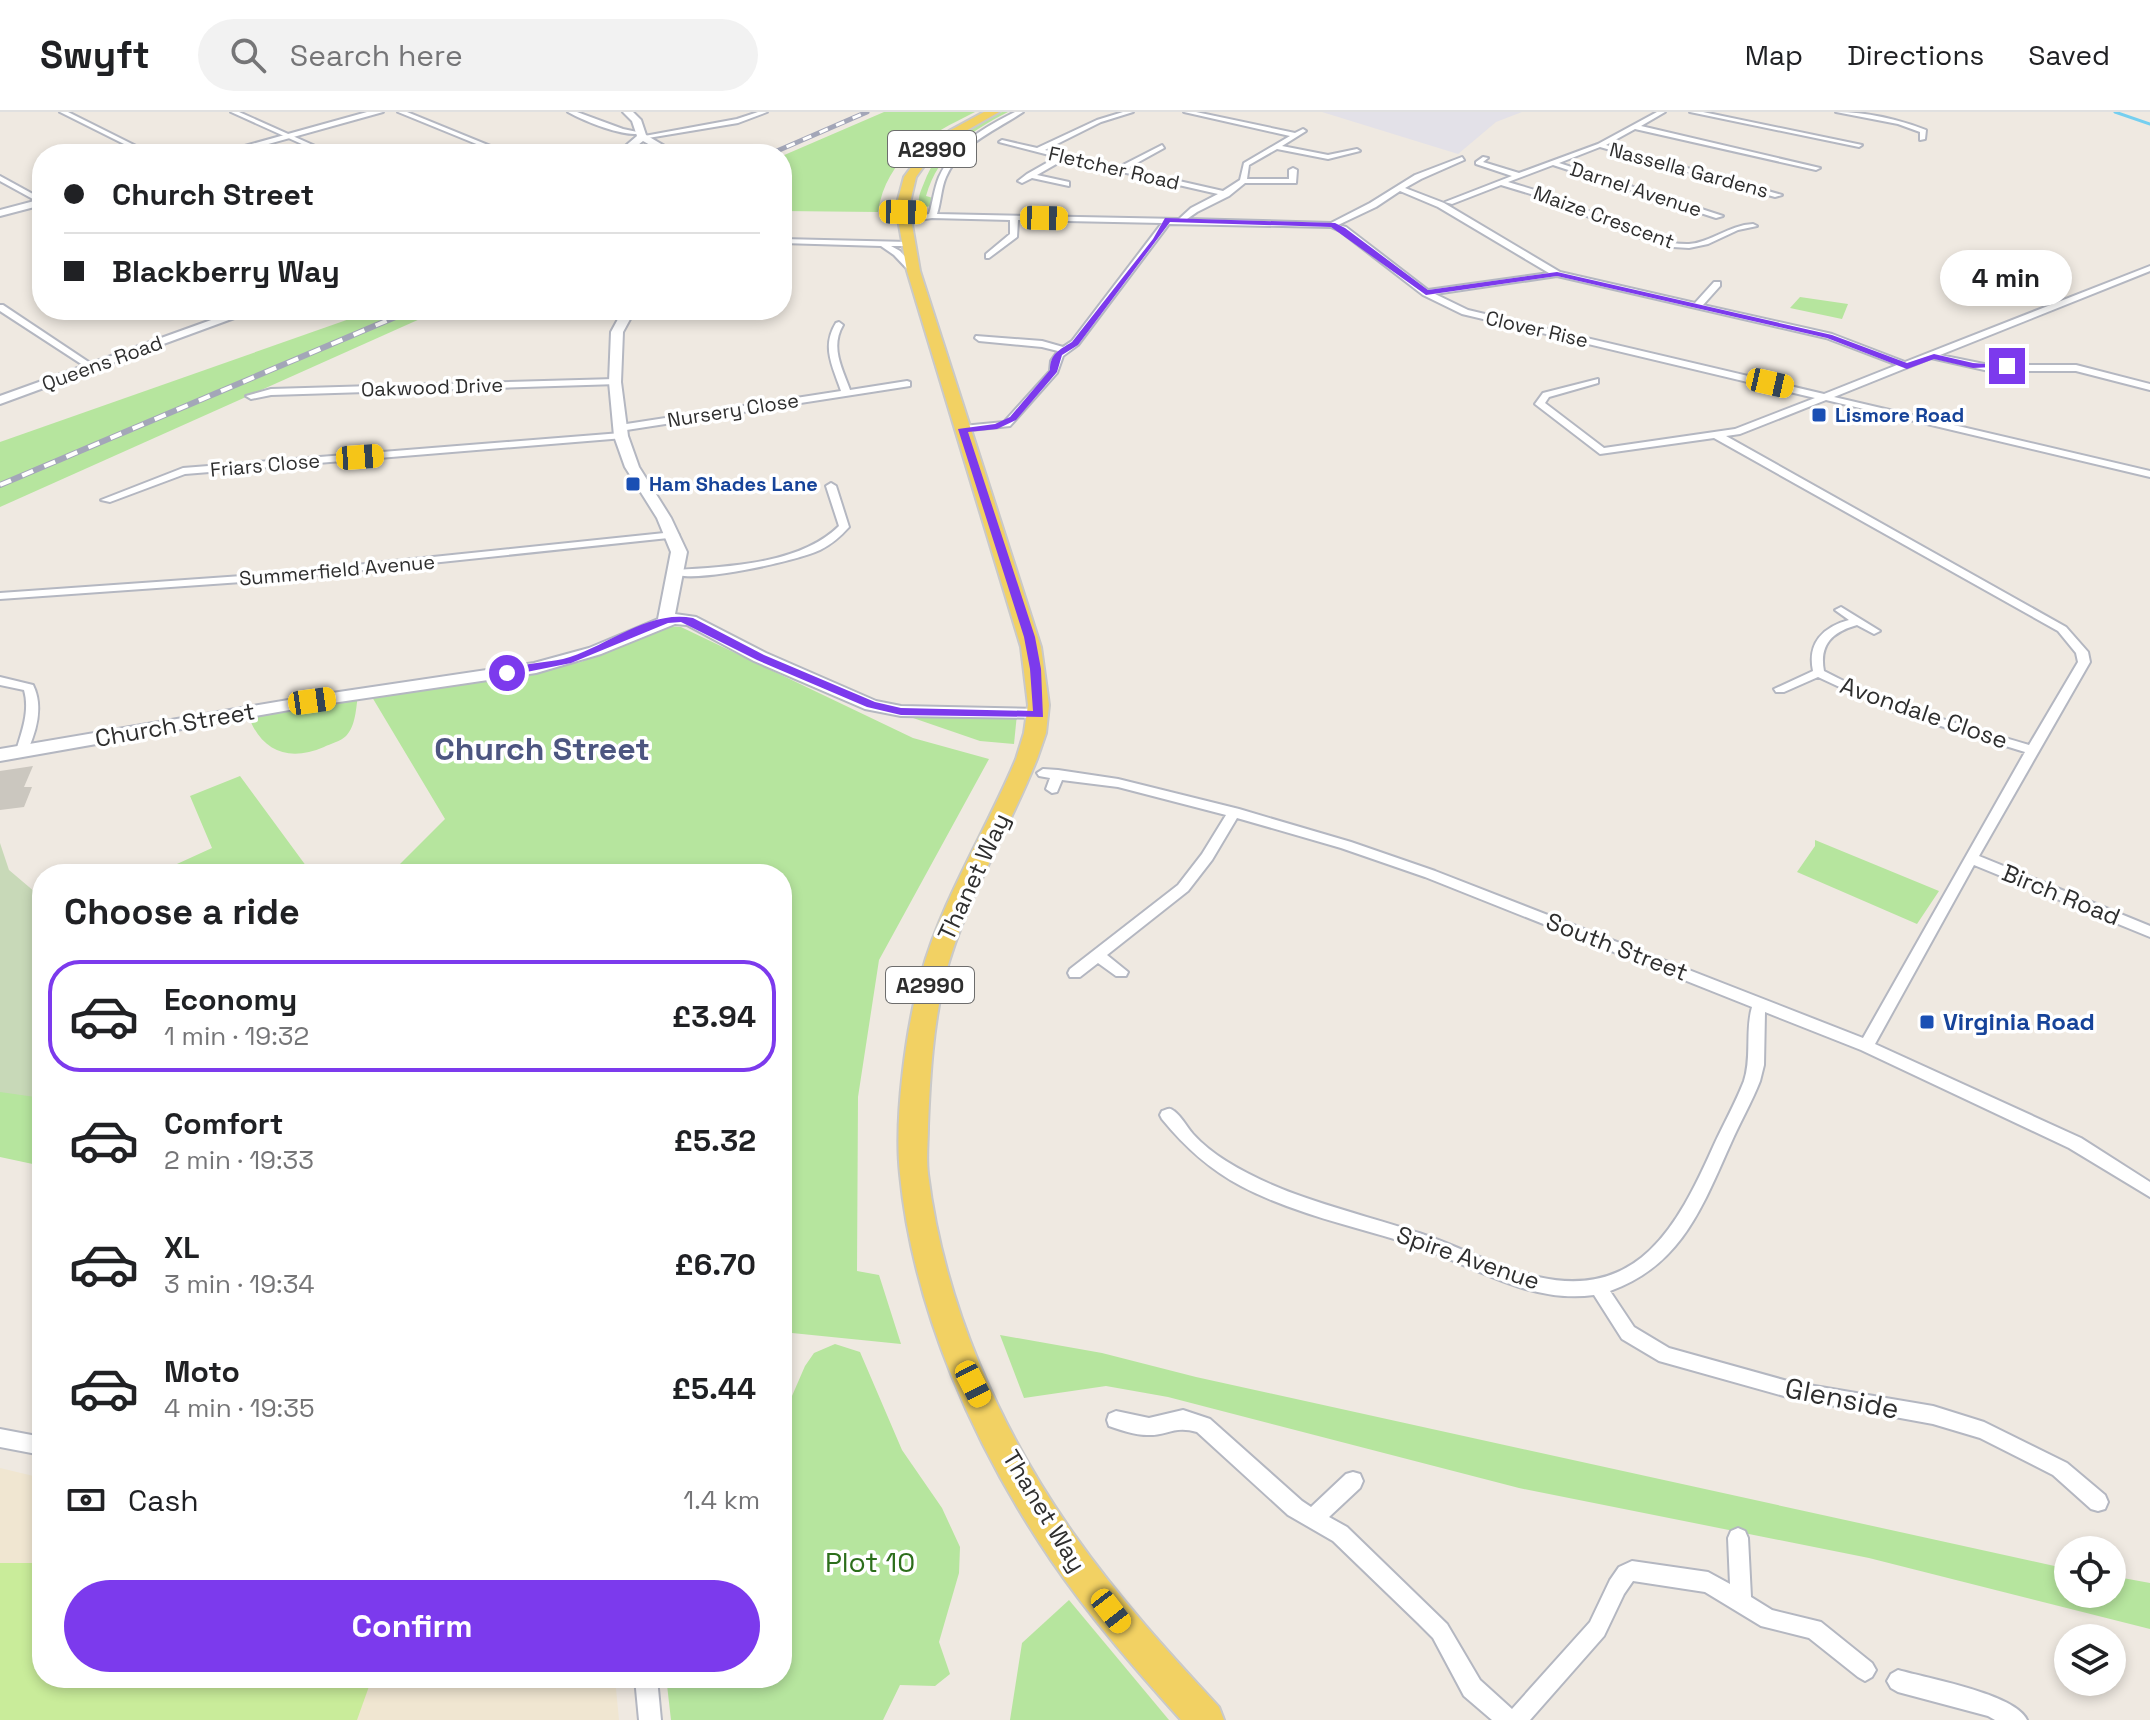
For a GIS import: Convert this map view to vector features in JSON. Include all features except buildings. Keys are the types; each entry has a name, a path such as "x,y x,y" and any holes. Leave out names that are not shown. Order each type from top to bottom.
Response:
{"main road":[{"name":"Thanet Way","path":"993,112 959,130 926,154 910,176 904,191 903,217 915,272 1029,637 1036,669 1039,714 1025,762 948,931 925,1003 916,1083 914,1171 921,1221 935,1274 973,1384 1045,1522 1142,1649 1206,1720"}],"street":[{"path":"63,112 129,144"},
{"path":"234,112 307,144"},
{"path":"259,144 378,112"},
{"path":"401,112 482,144"},
{"path":"571,112 641,135 656,144"},
{"path":"628,112 636,120 641,135"},
{"path":"630,144 641,135 738,121 762,112"},
{"path":"932,216 940,183 951,160 981,134 1020,112"},
{"path":"1039,150 1099,121 1130,112"},
{"path":"1187,112 1300,133 1246,164 1243,181"},
{"path":"1449,202 1600,145 1662,112"},
{"path":"1693,112 1859,145"},
{"path":"1839,112 1911,125 1924,131 1922,139"},
{"path":"1636,127 1816,168"},
{"name":"Fletcher Road","path":"1002,142 1226,194"},
{"name":"Nassella Gardens","path":"1600,145 1778,195"},
{"path":"1120,169 1162,147"},
{"path":"1276,147 1328,157 1357,151"},
{"path":"1064,156 1025,178 1066,184"},
{"path":"1485,158 1478,163 1518,175"},
{"path":"903,217 1332,225 1426,173 1462,159"},
{"name":"Darnel Avenue","path":"1553,163 1719,216"},
{"path":"1182,220 1243,181 1293,181 1293,170"},
{"path":"0,178 32,196"},
{"name":"Maize Crescent","path":"1499,182 1547,196 1615,226 1681,245 1694,245 1734,227 1753,226"},
{"path":"1399,188 1441,205 1557,274 1829,336 1907,366"},
{"path":"0,213 32,205"},
{"path":"989,256 1014,235 1014,217"},
{"path":"963,429 1007,424 1054,371 1054,360 1075,343 1168,220"},
{"name":"Clover Rise","path":"1332,225 1343,229 1426,293 1465,312 1827,396"},
{"path":"792,241 880,243 908,240"},
{"path":"880,243 897,253 915,272"},
{"path":"977,254 1003,259"},
{"path":"1595,381 1559,390 1541,399 1540,404 1601,451 1737,432 2150,268"},
{"path":"1426,293 1557,274"},
{"path":"2132,275 2150,280"},
{"path":"1696,307 1717,284"},
{"path":"0,307 92,367"},
{"name":"Queens Road","path":"0,400 218,320"},
{"path":"624,320 617,332 615,382 620,432 632,467 674,535 679,552 666,620 690,620 760,657 871,705 901,711 1039,714"},
{"path":"839,325 833,332 830,347 846,393"},
{"path":"979,338 1042,344 1064,350"},
{"path":"1934,356 1989,368 2076,368 2150,387"},
{"name":"Oakwood Drive","path":"251,396 271,392 615,382"},
{"name":"Nursery Close","path":"620,432 907,384"},
{"path":"1827,396 2150,474"},
{"name":"Friars Close","path":"106,500 183,471 620,432"},
{"path":"1716,435 2062,629 2082,652 2084,662 2031,750 1973,859 1866,1046"},
{"path":"677,573 715,571 808,551 832,541 841,533 844,522 831,486"},
{"name":"Summerfield Avenue","path":"0,596 269,577 674,535"},
{"path":"1841,610 1874,631"},
{"name":"Church Street","path":"0,755 312,701 536,668 595,651 666,620"},
{"name":"Avondale Close","path":"1859,621 1821,638 1815,650 1819,673 1838,685 2031,750"},
{"name":"Avondale Close","path":"1780,689 1819,673"},
{"path":"1,677 29,688 34,697 33,713 22,751"},
{"name":"South Street","path":"1052,789 1050,773 1134,786 1234,812 1430,874 1866,1046 2075,1143 2150,1190"},
{"path":"1075,973 1183,888 1207,857 1234,812"},
{"name":"Birch Road","path":"1973,859 2150,932"},
{"path":"1098,956 1121,972"},
{"name":"Spire Avenue","path":"1168,1115 1182,1136 1200,1153 1295,1202 1419,1240 1537,1283 1568,1289 1598,1287 1630,1275 1652,1260 1680,1229 1754,1076 1759,1047 1754,1019 1761,1003"},
{"name":"Glenside","path":"1598,1287 1628,1333 1665,1355 1791,1390 1933,1415 1984,1431 2060,1469 2098,1502"},
{"path":"1116,1420 1149,1427 1183,1419 1203,1425 1295,1508 1340,1534 1440,1631 1472,1688 1508,1720"},
{"path":"0,1438 32,1444"},
{"path":"1313,1518 1353,1481"},
{"path":"1738,1538 1741,1600"},
{"path":"1516,1720 1597,1629 1607,1615 1625,1572 1649,1571 1708,1582 1768,1619 1814,1629 1865,1670"},
{"path":"1898,1681 1992,1706 2016,1720"},
{"path":"647,1688 650,1720"}],"shaded area":[{"path":"1322,112 1522,112 1496,122 1458,154"},
{"path":"0,1468 32,1476 32,1688 616,1688 619,1720 0,1720"}],"green space":[{"path":"884,112 975,112 926,139 900,162 890,176 878,212 792,211 792,152"},
{"path":"1002,112 1008,112 968,136 947,155 926,196 933,198 931,206 920,208 919,198 924,183 937,158 965,132"},
{"path":"1800,297 1848,304 1842,319 1790,308"},
{"path":"347,320 418,320 0,507 0,442"},
{"path":"665,626 681,627 913,738 989,759 879,960 858,1097 857,1271 879,1275 901,1344 792,1333 792,864 400,864 445,819 372,697 581,662"},
{"path":"358,695 354,722 346,736 311,752 298,754 276,750 267,744 252,725 247,712"},
{"path":"884,708 1017,714 1014,744 980,741"},
{"path":"240,776 305,864 177,864 212,848 190,796"},
{"path":"1815,840 1939,891 1917,924 1797,872 1815,846"},
{"path":"0,843 9,870 32,890 32,1097 0,1092"},
{"path":"0,1079 32,1087 32,1164 0,1157"},
{"path":"1000,1335 1102,1353 1196,1377 2054,1566 2054,1605 1869,1558 1519,1488 1168,1397 1106,1386 1024,1398"},
{"name":"Plot 10","path":"835,1344 860,1352 902,1450 942,1508 960,1547 959,1573 939,1642 950,1674 935,1686 900,1685 883,1720 671,1720 667,1688 792,1688 792,1396 814,1353"},
{"path":"0,1563 32,1563 32,1688 368,1688 357,1720 0,1720"},
{"path":"2126,1579 2150,1583 2150,1629 2067,1608 2126,1608"},
{"path":"1069,1600 1169,1720 1010,1720 1022,1643"}],"waterway":[{"path":"2115,112 2150,124"}],"railway":[{"path":"792,144 867,112"},
{"path":"0,485 388,320"}],"place":[{"name":"Lismore Road","path":"1819,415"},
{"name":"Ham Shades Lane","path":"633,484"},
{"name":"Virginia Road","path":"1927,1022"}],"district":[{"name":"Church Street","path":"542,749"}],"route":[{"path":"507,673 568,661 666,620 681,619 690,620 760,657 871,705 901,711 1039,714 1036,669 1029,637 963,429 997,427 1013,418 1054,371 1054,360 1059,353 1075,343 1168,220 1332,225 1343,229 1426,293 1557,274 1829,336 1907,366 1934,356 1973,366 2007,366"}]}
